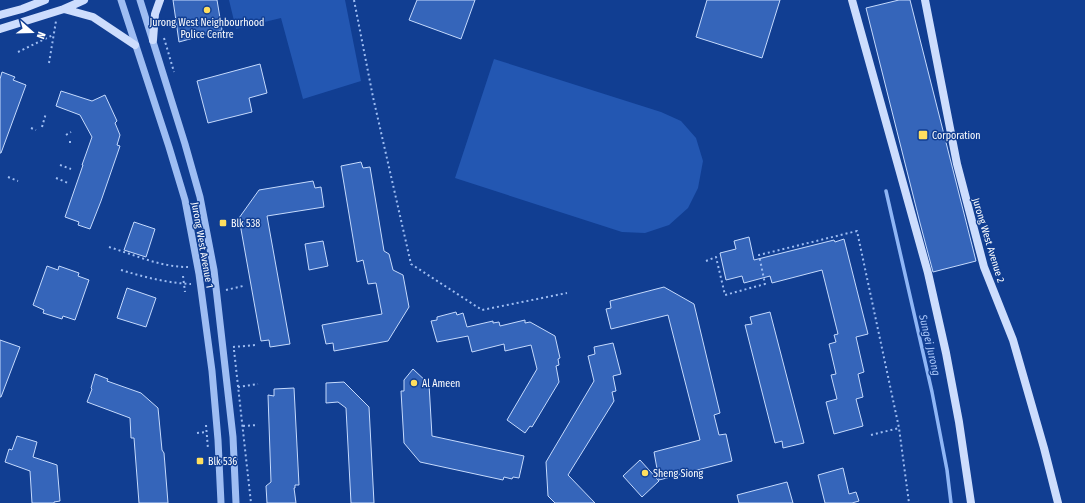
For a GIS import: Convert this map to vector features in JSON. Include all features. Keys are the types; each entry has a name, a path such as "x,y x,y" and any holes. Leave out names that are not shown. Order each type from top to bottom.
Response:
{"main road":[{"path":"0,15 22,9 45,0"},
{"path":"0,29 64,9 84,0"},
{"path":"153,40 155,14 160,0"},
{"path":"852,0 928,273 960,422 971,503"},
{"name":"Jurong West Avenue 2","path":"925,0 959,172 984,266 1013,340 1058,503"},
{"path":"64,9 93,17 135,45"}],"street":[{"name":"Jurong West Avenue 1","path":"121,0 185,200 200,282 212,371 218,440 221,503"},
{"name":"Jurong West Avenue 1","path":"140,0 185,144 201,205 214,270 232,428 236,503"}],"path":[{"path":"354,0 373,97 411,264 482,310 567,293"},
{"path":"48,63 57,18"},
{"path":"18,52 53,35"},
{"path":"42,127 46,113"},
{"path":"31,128 36,130"},
{"path":"66,136 71,132"},
{"path":"69,142 74,142"},
{"path":"60,165 71,169"},
{"path":"8,177 18,181"},
{"path":"56,178 68,183"},
{"path":"706,261 716,257 725,295 765,284 759,255 857,231 898,428 909,503"},
{"path":"109,247 156,263 175,267 197,266"},
{"path":"188,261 189,271"},
{"path":"121,270 143,277 184,284 200,282"},
{"path":"183,276 185,292"},
{"path":"191,280 192,284"},
{"path":"225,290 243,286"},
{"path":"233,347 256,345"},
{"path":"238,387 258,384"},
{"path":"198,433 206,432 206,425"},
{"path":"232,428 258,425"},
{"path":"871,435 898,428"}],"shaded area":[{"path":"229,0 345,0 361,81 303,99 281,18 236,29"},
{"path":"494,59 661,112 681,121 696,138 703,161 698,188 688,208 669,225 645,233 622,232 455,178"}],"building":[{"path":"173,0 217,0 222,30 179,42"},
{"path":"417,0 475,0 461,39 409,20"},
{"path":"707,0 780,0 762,58 696,37"},
{"path":"899,0 910,0 976,261 933,272 866,8"},
{"path":"260,64 267,93 249,98 252,112 208,123 197,81"},
{"path":"2,72 15,77 13,80 26,85 0,153 0,79"},
{"path":"61,91 92,101 105,95 117,121 115,123 120,135 117,145 120,146 90,229 78,225 79,222 65,217 92,137 80,115 56,106"},
{"path":"361,162 363,168 370,167 384,251 389,254 393,270 403,275 409,307 388,341 334,351 333,343 326,344 322,325 382,314 376,283 368,284 363,260 357,262 341,166"},
{"path":"313,181 315,188 321,187 324,207 267,216 290,344 270,347 269,340 261,341 239,218 259,190"},
{"path":"134,222 155,229 146,257 124,250"},
{"path":"749,237 754,260 834,240 835,242 844,239 868,334 856,337 864,372 858,374 863,397 856,399 863,426 834,434 826,402 837,399 831,375 836,374 829,344 836,342 834,335 838,334 822,270 772,283 770,276 744,283 742,276 726,280 720,253 736,249 734,241"},
{"path":"323,241 328,266 309,270 305,244"},
{"path":"47,266 58,270 59,266 79,273 78,276 89,280 75,320 63,316 62,319 43,313 44,310 33,305"},
{"path":"664,287 694,304 720,413 714,415 719,435 726,434 732,461 659,480 654,452 700,440 668,315 611,329 606,309 611,308 610,301"},
{"path":"127,288 156,298 146,327 117,318"},
{"path":"456,312 457,315 463,313 467,327 493,321 493,323 499,322 500,326 525,320 525,323 530,322 555,336 560,358 558,359 559,365 556,366 559,382 532,427 530,426 525,433 507,420 537,369 531,345 505,351 504,344 472,352 468,336 437,342 431,321 437,320 437,317"},
{"path":"770,312 804,443 783,448 782,441 775,443 745,325 752,324 750,317"},
{"path":"0,340 20,347 1,397 0,397"},
{"path":"613,343 621,374 613,376 616,391 612,392 614,401 568,475 595,503 555,503 548,496 546,462 594,381 588,356 595,354 594,347"},
{"path":"413,369 429,384 432,436 524,456 519,478 513,477 512,479 504,477 503,480 420,462 404,443 401,391 404,391 404,380"},
{"path":"95,374 108,379 107,381 141,393 158,408 162,450 164,453 168,503 139,503 134,438 131,438 130,418 87,402 92,389"},
{"path":"344,382 369,407 374,503 351,503 346,408 338,402 326,403 326,383"},
{"path":"294,388 299,485 295,485 294,488 296,503 267,503 266,486 271,482 268,395 274,396 274,389"},
{"path":"17,436 37,442 33,457 57,465 60,501 54,503 32,503 30,471 5,462 9,449 12,450"},
{"path":"640,460 659,481 642,497 623,476"},
{"path":"843,468 849,494 856,492 859,501 852,503 825,503 818,475"},
{"path":"787,482 793,503 739,503 737,495"}],"waterway":[{"name":"Sungei Jurong","path":"886,191 932,392 947,470 951,503"}],"place":[{"name":"Jurong West Neighbourhood Police Centre","path":"207,10"},
{"name":"Corporation","path":"923,135"},
{"name":"Blk 538","path":"223,223"},
{"name":"Al Ameen","path":"414,383"},
{"name":"Blk 536","path":"200,461"},
{"name":"Sheng Siong","path":"645,473"}]}
